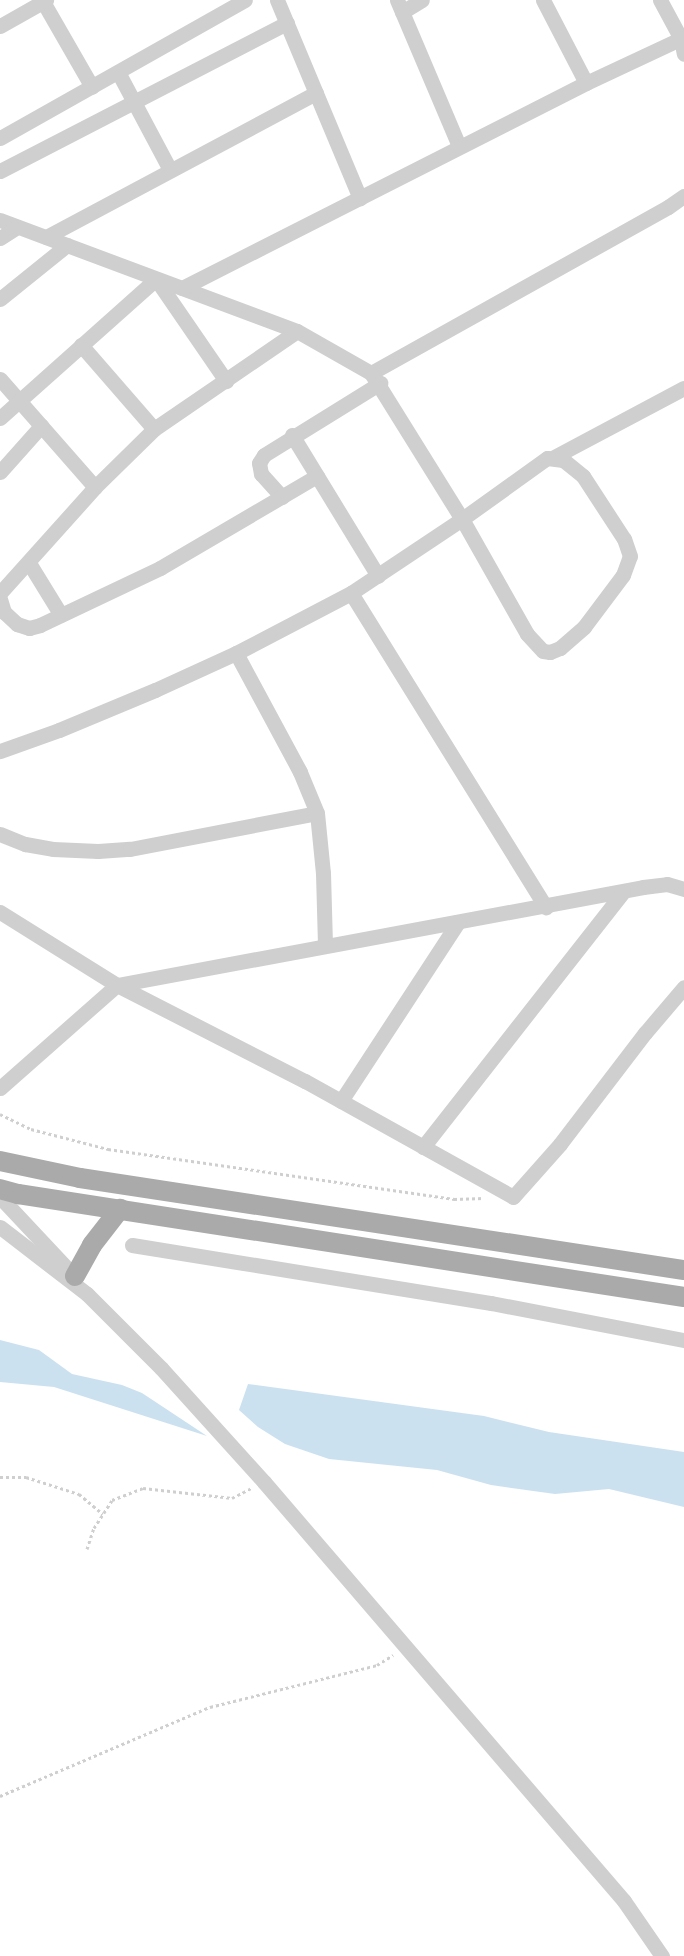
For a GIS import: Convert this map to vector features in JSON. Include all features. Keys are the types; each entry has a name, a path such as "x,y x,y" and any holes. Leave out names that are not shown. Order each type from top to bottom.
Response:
{"main road":[{"path":"0,1161 80,1178 684,1270"},
{"path":"0,1189 684,1298"},
{"path":"75,1276 92,1245 120,1209"}],"street":[{"path":"0,26 44,0 92,87"},
{"path":"0,138 245,0"},
{"path":"277,0 360,198"},
{"path":"422,0 399,6 459,146"},
{"path":"543,0 586,83"},
{"path":"182,288 586,83 683,43 660,0"},
{"path":"0,171 287,23"},
{"path":"118,72 170,170"},
{"path":"46,237 316,93"},
{"path":"282,497 261,474 259,463 264,455 376,378 668,207 684,195"},
{"path":"0,220 297,331 376,378 462,519 533,643 547,652 560,648 584,627 627,568 630,556 624,539 583,476 574,466 554,457"},
{"path":"0,238 17,227"},
{"path":"0,299 66,245"},
{"path":"0,418 156,279"},
{"path":"156,279 226,381"},
{"path":"0,593 95,487 154,429 297,331"},
{"path":"81,345 154,429"},
{"path":"0,379 95,487"},
{"path":"0,751 81,722 236,653 351,593 462,519 540,461 554,457 684,388"},
{"path":"0,472 40,426"},
{"path":"292,435 378,576"},
{"path":"0,598 4,612 22,627 40,625 160,568 316,476"},
{"path":"29,562 61,615"},
{"path":"351,593 546,907"},
{"path":"236,653 300,772 317,813 323,873 325,946"},
{"path":"0,834 25,844 53,849 98,851 130,849 317,813"},
{"path":"0,1088 117,985 658,885 684,889"},
{"path":"423,1147 623,892"},
{"path":"0,912 117,985 341,1101 513,1197 560,1144 645,1033 684,987"},
{"path":"341,1101 458,922"},
{"path":"0,1197 75,1276 87,1294"},
{"path":"0,1227 87,1294 161,1368 408,1647 624,1901 662,1956"},
{"path":"132,1245 522,1308 684,1340"}],"path":[{"path":"0,1114 31,1129 108,1149 454,1199 513,1197"},
{"path":"0,1477 26,1477 79,1494 103,1514"},
{"path":"87,1549 94,1528 112,1500 143,1488 232,1498 264,1482"},
{"path":"0,1796 210,1707 377,1665 408,1647"}],"water":[{"path":"0,1340 39,1350 72,1374 122,1385 142,1393 207,1436 54,1387 0,1382"},
{"path":"248,1384 484,1416 549,1432 684,1452 684,1507 609,1489 555,1494 491,1485 437,1470 329,1459 285,1444 258,1427 239,1410"}]}
